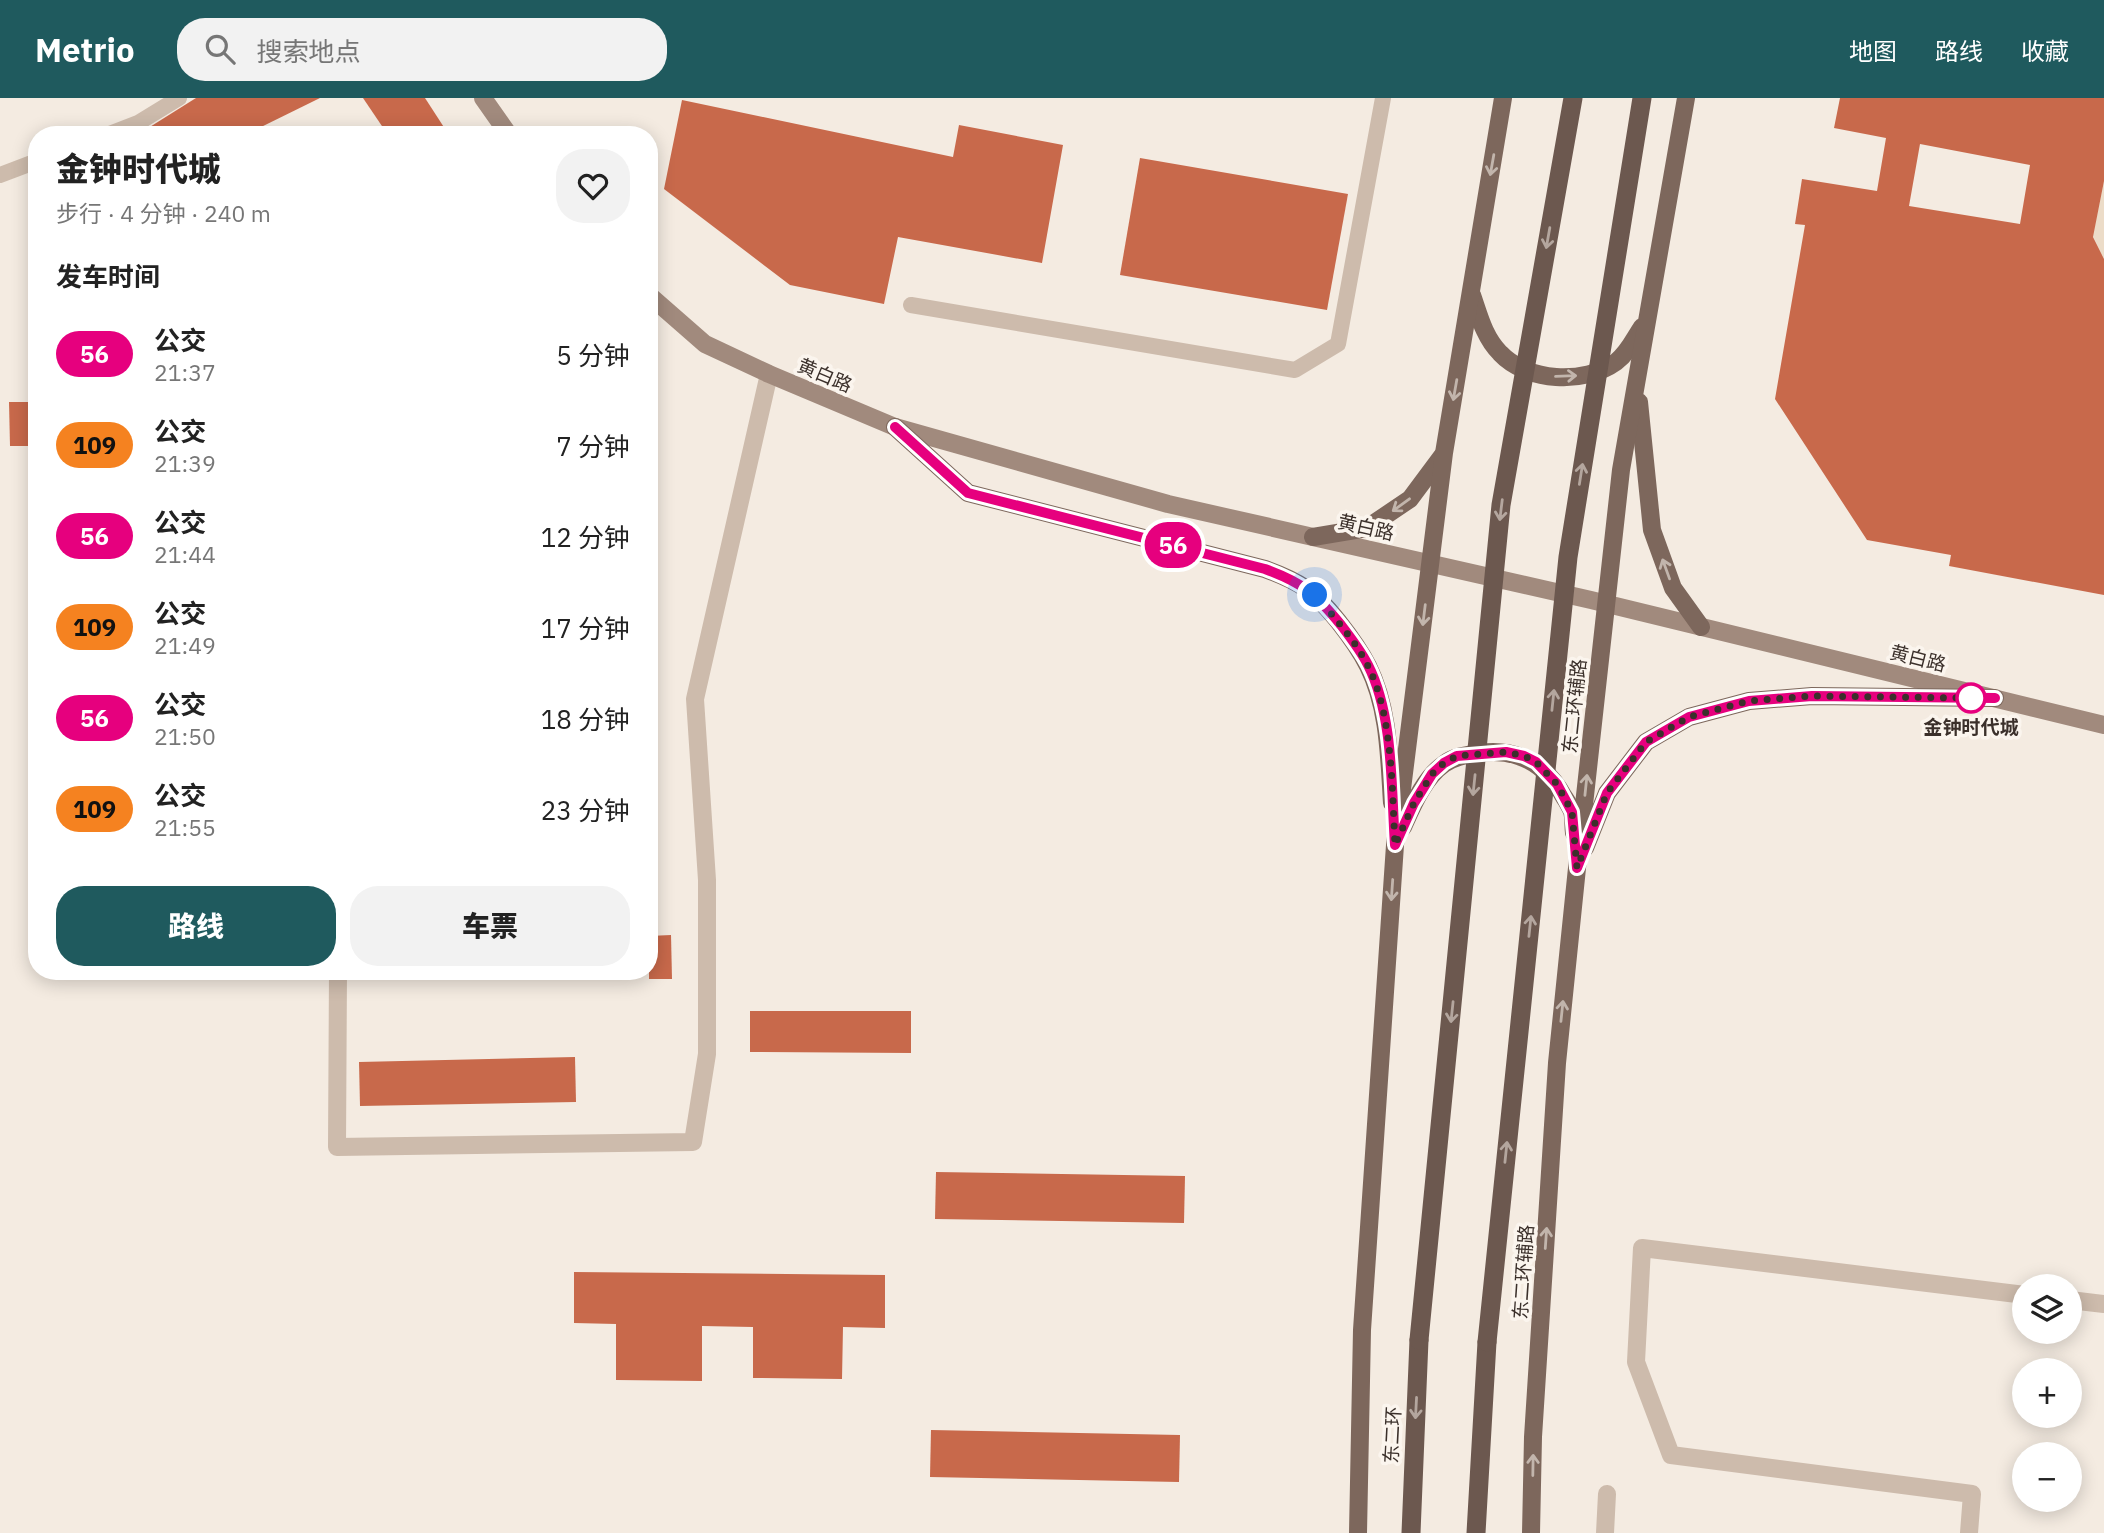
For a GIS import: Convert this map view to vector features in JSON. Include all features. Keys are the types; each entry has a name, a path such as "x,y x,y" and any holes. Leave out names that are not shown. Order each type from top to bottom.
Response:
{"highway":[{"name":"东二环","path":"1411,1533 1419,1339 1501,505 1573,98"},
{"path":"1476,1533 1487,1342 1568,557 1642,98"}],"main road":[{"path":"483,98 503,126"},
{"path":"1358,1533 1362,1330 1395,845 1444,453 1503,98"},
{"name":"东二环辅路","path":"1531,1533 1534,1437 1557,1063 1577,868 1621,470 1686,98"},
{"path":"1471,291 1486,334 1499,352 1518,366 1549,376 1589,374 1608,367 1625,354 1648,318"},
{"name":"黄白路","path":"658,303 705,344 895,427 1168,505 1607,604 2104,725"},
{"path":"1636,382 1652,530 1673,588 1701,627"},
{"path":"895,427 968,493 1265,569 1294,579 1315,595 1358,649 1378,691 1388,742 1395,845"},
{"path":"1313,537 1367,528 1409,499 1444,453"},
{"path":"1577,868 1607,793 1646,742 1689,717 1749,701 1812,696 1995,698"},
{"path":"1395,845 1414,803 1432,774 1444,763 1457,756 1506,752 1536,762 1557,784 1572,812 1577,868"}],"street":[{"path":"338,980 337,1147 693,1142 707,1055 707,880 695,699 769,374"},
{"path":"1969,1533 1972,1494 1671,1455 1636,1362 1642,1248 2012,1293"},
{"path":"2082,1301 2104,1304"},
{"path":"1605,1533 1607,1494"}],"lane":[{"path":"130,126 179,98"},
{"path":"911,305 1295,370 1338,344 1383,98"},
{"path":"0,175 28,164"}],"shaded area":[{"path":"2104,181 2104,259 2093,236"}],"building":[{"path":"196,98 320,98 263,126 151,126"},
{"path":"363,98 425,98 443,126 382,126"},
{"path":"1840,98 2104,98 2104,181 2093,237 2104,259 2104,595 1949,566 1951,555 1867,540 1775,399 1805,225 1795,224 1802,179 1877,191 1886,138 1834,128","holes":["1920,144 2030,165 2020,224 1909,206"]},
{"path":"682,100 953,157 959,125 1063,145 1042,263 898,237 884,304 790,285 664,189"},
{"path":"1140,158 1348,194 1327,310 1120,275"},
{"path":"9,402 28,402 28,446 10,446"},
{"path":"671,935 672,979 658,979 658,936"},
{"path":"750,1011 911,1011 911,1053 750,1052"},
{"path":"575,1057 576,1102 360,1106 359,1062"},
{"path":"936,1172 1185,1176 1184,1223 935,1219"},
{"path":"574,1272 885,1275 885,1328 843,1327 842,1379 753,1378 753,1327 702,1326 702,1381 616,1380 616,1324 574,1323"},
{"path":"931,1430 1180,1435 1179,1482 930,1477"}],"bus line":[{"name":"56","path":"895,427 968,493 1265,569 1294,579 1315,595 1358,649 1378,691 1388,742 1395,845 1414,803 1432,774 1457,756 1506,752 1536,762 1557,784 1572,812 1577,868 1607,793 1646,742 1689,717 1749,701 1812,696 1995,698"}],"place":[{"name":"金钟时代城","path":"1971,698"}],"route":[{"path":"1315,595 1358,649 1378,691 1388,742 1395,845 1414,803 1432,774 1457,756 1506,752 1536,762 1557,784 1572,812 1577,868 1607,793 1646,742 1689,717 1749,701 1812,696 1971,698"}]}
